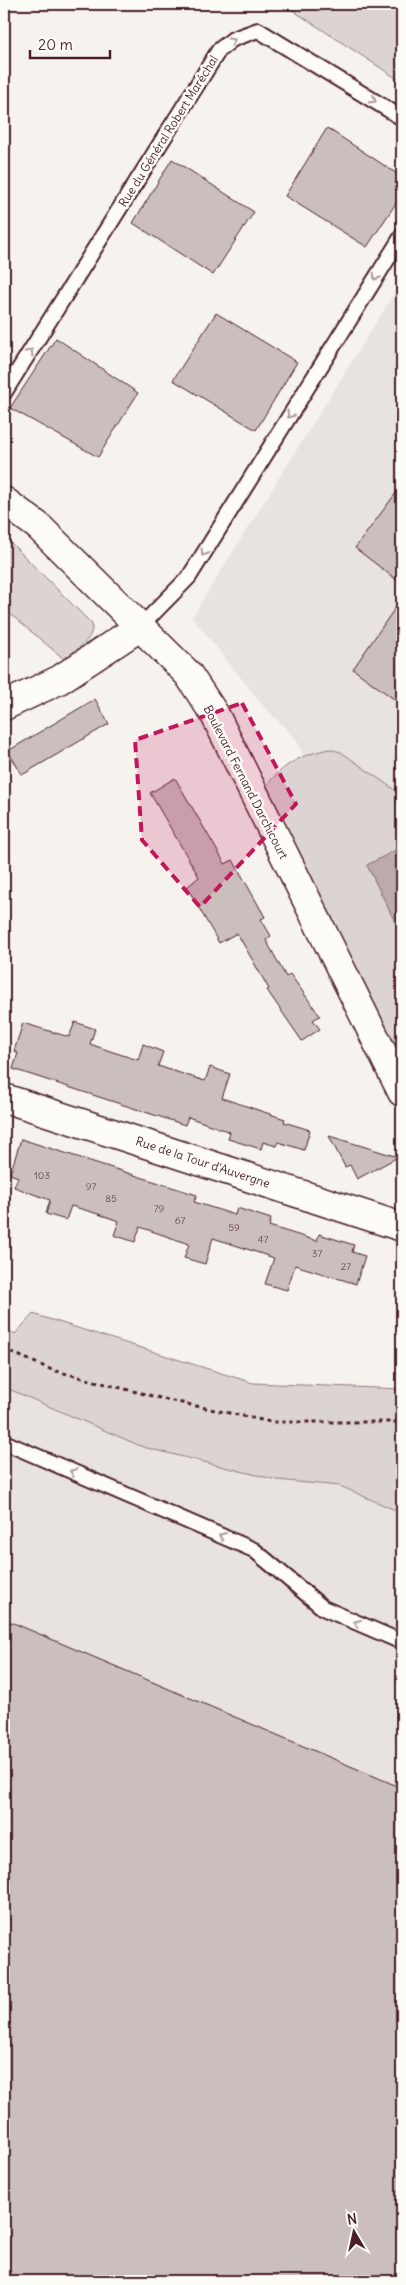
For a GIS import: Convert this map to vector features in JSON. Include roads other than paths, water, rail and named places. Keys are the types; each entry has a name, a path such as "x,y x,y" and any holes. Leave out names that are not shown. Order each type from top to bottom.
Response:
{"main road":[{"name":"Boulevard Fernand Darchicourt","path":"4,482 38,526"},
{"name":"Boulevard Fernand Darchicourt","path":"4,501 38,526 188,674 214,715 400,1083"},
{"path":"4,706 59,680 141,626"},
{"name":"Rue de la Tour d'Auvergne","path":"4,1098 402,1226"}],"lane":[{"name":"Rue du Général Robert Maréchal","path":"4,393 219,50 233,39 258,30 402,118"},
{"path":"141,626 189,577 402,236"},
{"path":"4,1442 254,1550 323,1608 402,1642"}]}
